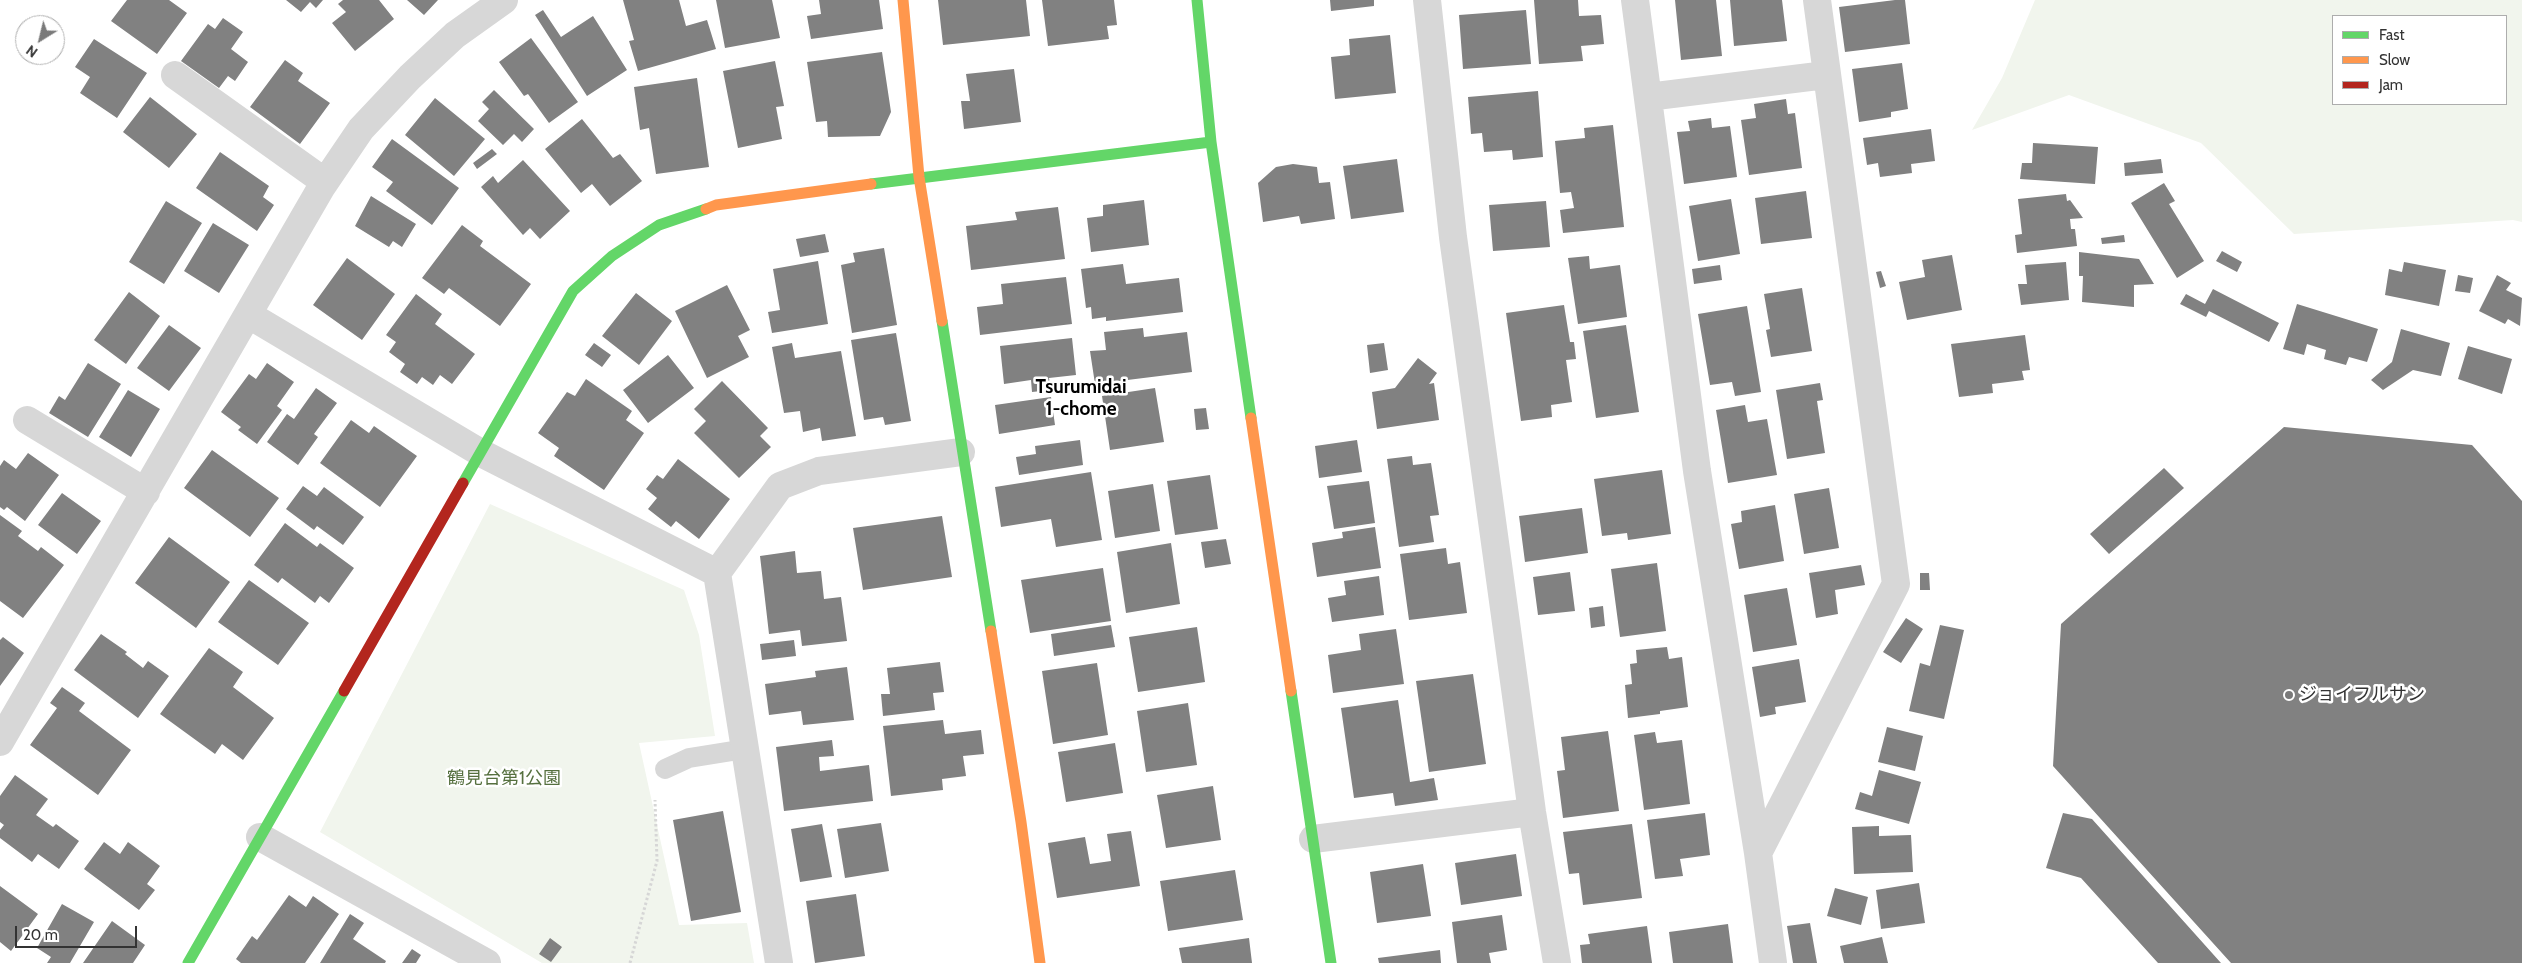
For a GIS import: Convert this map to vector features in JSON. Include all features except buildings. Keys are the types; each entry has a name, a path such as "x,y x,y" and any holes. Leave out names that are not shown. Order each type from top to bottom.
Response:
{"street":[{"path":"0,742 326,182 361,129 410,77 456,35 504,0"},
{"path":"903,0 919,177 1021,822 1040,963"},
{"path":"1197,0 1211,142 1331,963"},
{"path":"1427,0 1453,237 1532,812 1557,963"},
{"path":"1635,0 1697,471 1758,853 1773,963"},
{"path":"1758,853 1896,584 1817,0"},
{"path":"176,75 326,182"},
{"path":"1648,97 1826,76"},
{"path":"188,963 573,291 612,256 659,225 716,205 919,177 1211,142"},
{"path":"249,315 481,453 716,573"},
{"path":"27,420 146,492"},
{"path":"779,963 716,573 780,486 819,472 961,452"},
{"path":"1313,839 1532,812"},
{"path":"260,837 487,963"}],"lane":[{"path":"665,769 689,758 745,749"}],"path":[{"path":"630,963 657,861 654,800 665,769"}],"green space":[{"path":"2035,0 2522,0 2522,222 2513,220 2294,234 2201,143 2069,95 1972,130 2002,78"},
{"name":"鶴見台第1公園","path":"490,504 684,590 699,635 715,736 639,743 679,925 747,923 754,963 542,963 320,832"}],"traffic: fast":[{"path":"1197,0 1211,142 1251,418"},
{"path":"871,184 1211,142"},
{"path":"463,483 573,291 612,256 659,225 706,209"},
{"path":"942,321 991,631"},
{"path":"188,963 344,691"},
{"path":"1291,691 1331,963"}],"traffic: slow":[{"path":"903,0 919,177 942,321"},
{"path":"706,209 716,205 871,184"},
{"path":"1251,418 1291,691"},
{"path":"991,631 1021,822 1040,963"}],"traffic: jam":[{"path":"344,691 463,483"}],"place":[{"name":"ジョイフルサン","path":"2289,695"}],"district":[{"name":"Tsurumidai 1-chome","path":"1081,398"}]}
